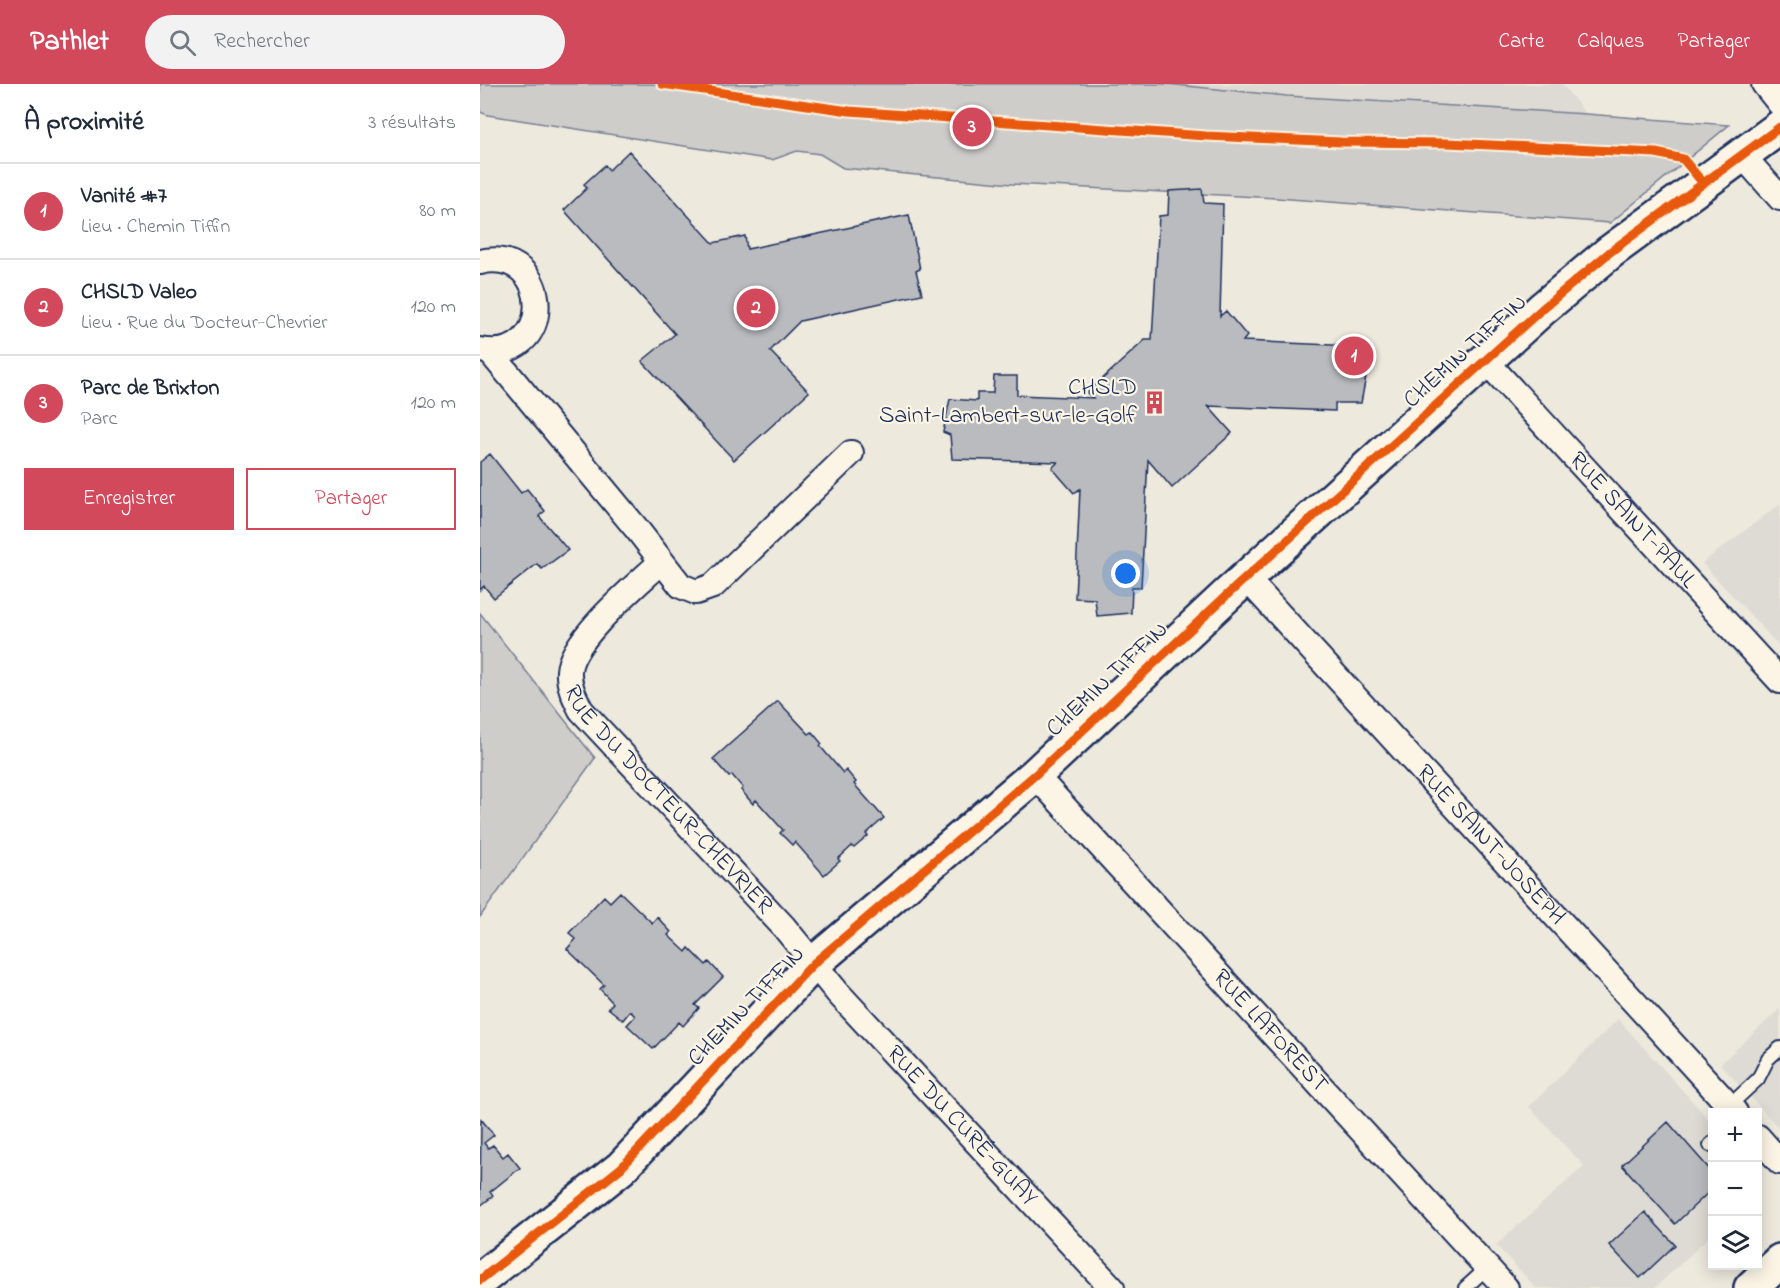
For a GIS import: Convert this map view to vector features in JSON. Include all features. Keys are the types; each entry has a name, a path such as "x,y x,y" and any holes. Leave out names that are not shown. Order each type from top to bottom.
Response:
{"main road":[{"name":"CHEMIN TIFFIN","path":"480,1281 621,1168 813,964 1035,775 1485,360 1610,252 1780,127"},
{"path":"1751,1288 1780,1261"}],"street":[{"path":"1764,84 1780,105"},
{"path":"1742,155 1780,198"},
{"path":"480,262 498,260 513,265 525,274 534,287 538,303 537,318 530,332 519,344 505,351 485,351"},
{"path":"485,351 636,528 681,586 696,592 713,586 851,453"},
{"name":"RUE SAINT-PAUL","path":"1485,360 1780,681"},
{"name":"RUE DU DOCTEUR-CHEVRIER","path":"661,562 602,618 579,645 569,670 572,692 581,710 784,927 813,964"},
{"name":"RUE SAINT-JOSEPH","path":"1246,578 1731,1108"},
{"name":"RUE LAFOREST","path":"1035,775 1506,1288"},
{"name":"RUE DU CURÉ-GUAY","path":"813,964 837,993 1112,1288"},
{"path":"1762,1142 1780,1162"}],"lane":[{"path":"1733,1108 1758,1079 1768,1059 1780,1048"},
{"path":"1465,1288 1487,1268"}],"shaded area":[{"path":"480,84 1166,84 1287,96 1729,125 1610,223 1277,198 1012,184 843,168 820,154 797,151 772,160 488,115 480,112"},
{"path":"1166,84 1562,84 1586,114 1287,96"},
{"path":"1780,504 1780,647 1702,563"},
{"path":"480,613 595,758 480,917"},
{"path":"1780,1009 1780,1129 1762,1108 1720,1064"},
{"path":"1618,1019 1708,1119 1708,1238 1655,1288 1536,1288 1496,1245 1584,1166 1529,1107"}],"building":[{"path":"629,151 713,243 745,236 747,249 909,215 920,269 916,271 922,294 800,321 770,351 809,392 734,460 642,361 675,334 564,210 587,188 584,184 605,165 609,170"},
{"name":"CHSLD Saint-Lambert-sur-le-Golf","path":"1202,189 1204,203 1223,204 1220,316 1226,311 1247,336 1243,341 1355,346 1354,367 1367,371 1361,403 1335,403 1335,411 1208,406 1232,433 1172,488 1148,460 1141,587 1132,587 1131,613 1097,616 1095,599 1075,598 1080,489 1074,493 1052,468 1058,462 952,459 950,435 943,432 950,399 977,401 977,393 993,393 994,376 1017,376 1017,395 1093,398 1087,393 1145,340 1152,340 1159,216 1168,215 1169,191"},
{"path":"490,454 521,493 527,489 545,511 539,516 568,550 542,569 537,564 494,598 484,586 480,590 480,462"},
{"path":"778,701 809,734 812,732 822,744 820,746 843,773 846,770 856,782 854,784 884,818 866,834 868,836 854,848 852,846 824,875 795,842 792,845 780,833 783,830 756,800 753,804 732,775 729,777 713,759"},
{"path":"620,892 652,923 657,917 671,932 668,935 686,952 689,948 706,965 709,962 723,977 695,1005 699,1008 683,1026 679,1022 653,1049 627,1025 635,1016 630,1011 623,1020 608,1008 613,1003 600,989 604,985 567,949 576,939 569,933 604,896 610,902"},
{"path":"481,1119 494,1135 484,1143 488,1148 493,1145 503,1157 508,1153 520,1168 490,1192 493,1196 480,1206"},
{"path":"1668,1122 1708,1167 1708,1193 1675,1224 1622,1165"},
{"path":"1645,1212 1675,1245 1640,1278 1609,1245"}],"cycle path":[{"path":"662,84 849,111 1206,136 1341,142 1447,143 1656,153 1683,159 1703,183"},
{"path":"480,1280 621,1168 813,964 1035,775 1227,595 1542,309 1610,252 1780,127"}],"place":[{"name":"Parc de Brixton","path":"972,127"},
{"name":"CHSLD Valeo","path":"756,308"},
{"name":"Vanité #7","path":"1354,356"},
{"name":"CHSLD Saint-Lambert-sur-le-Golf","path":"1155,402"}]}
